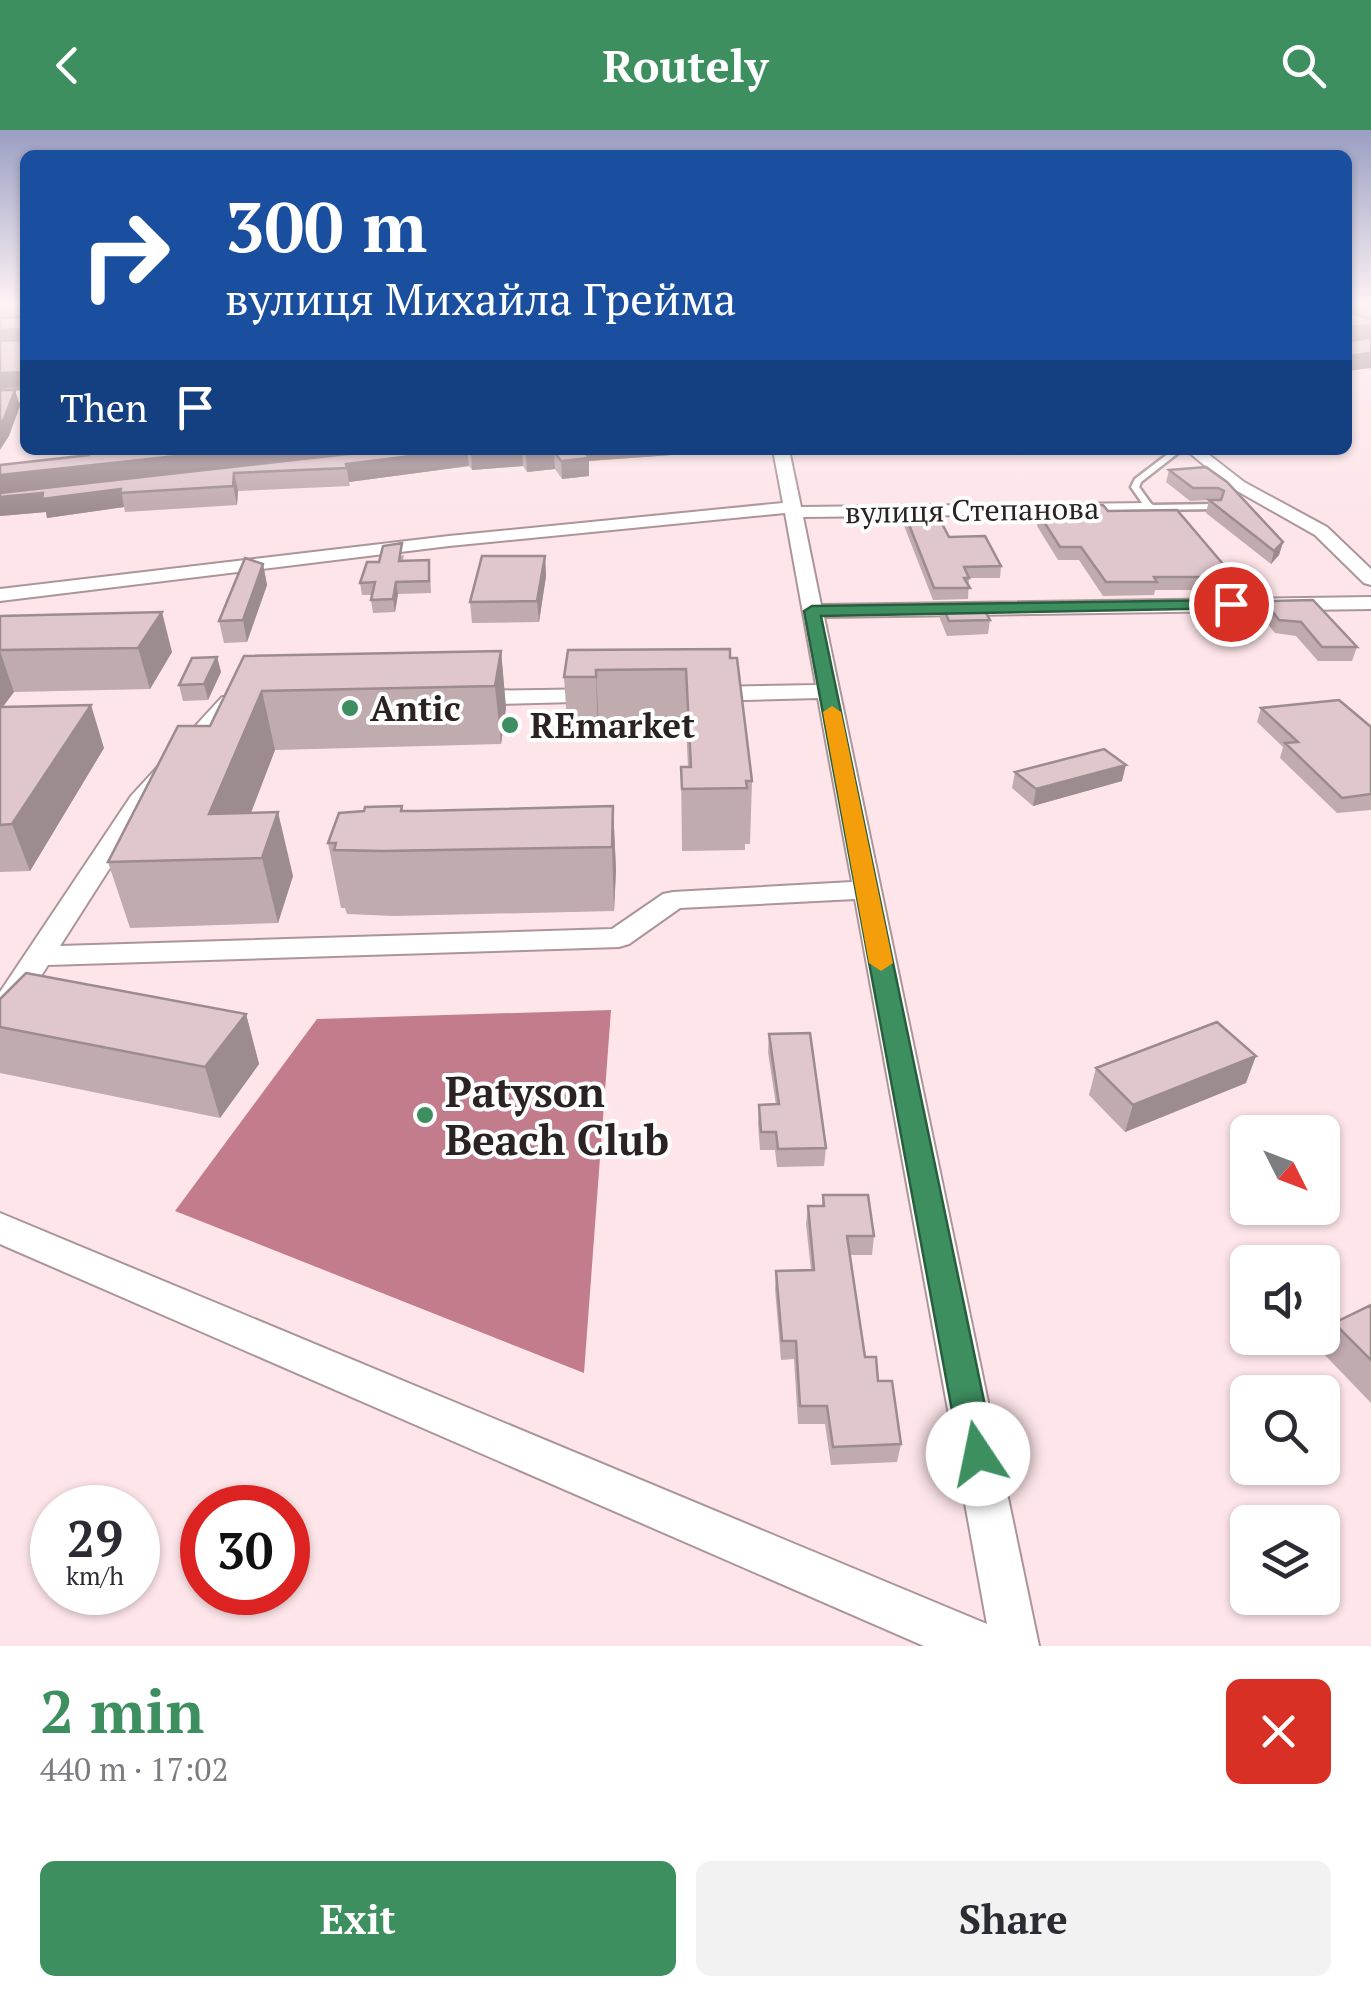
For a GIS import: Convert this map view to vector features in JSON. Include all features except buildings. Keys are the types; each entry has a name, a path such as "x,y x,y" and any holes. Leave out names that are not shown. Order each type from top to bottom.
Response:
{"street":[{"path":"782,455 1015,1646"},
{"path":"1200,455 1238,485 1321,531 1371,579"},
{"name":"вулиця Степанова","path":"0,595 449,541 792,509 1150,508"},
{"path":"812,611 1371,603"},
{"path":"688,694 828,692"},
{"path":"449,698 628,695"},
{"path":"0,1016 140,802 230,702 270,702"},
{"path":"39,956 619,938 673,900 867,890"},
{"path":"0,1228 981,1646"}],"lane":[{"path":"1172,455 1135,487 1150,508 1215,507"}],"shaded area":[{"name":"Patyson Beach Club","path":"611,1010 584,1373 175,1211 317,1019"}],"slow traffic":[{"path":"832,712 881,963"}],"place":[{"name":"Antic","path":"350,708"},
{"name":"REmarket","path":"510,725"},
{"name":"Patyson Beach Club","path":"425,1115"}],"route":[{"path":"978,1454 812,611 1231,604"}]}
